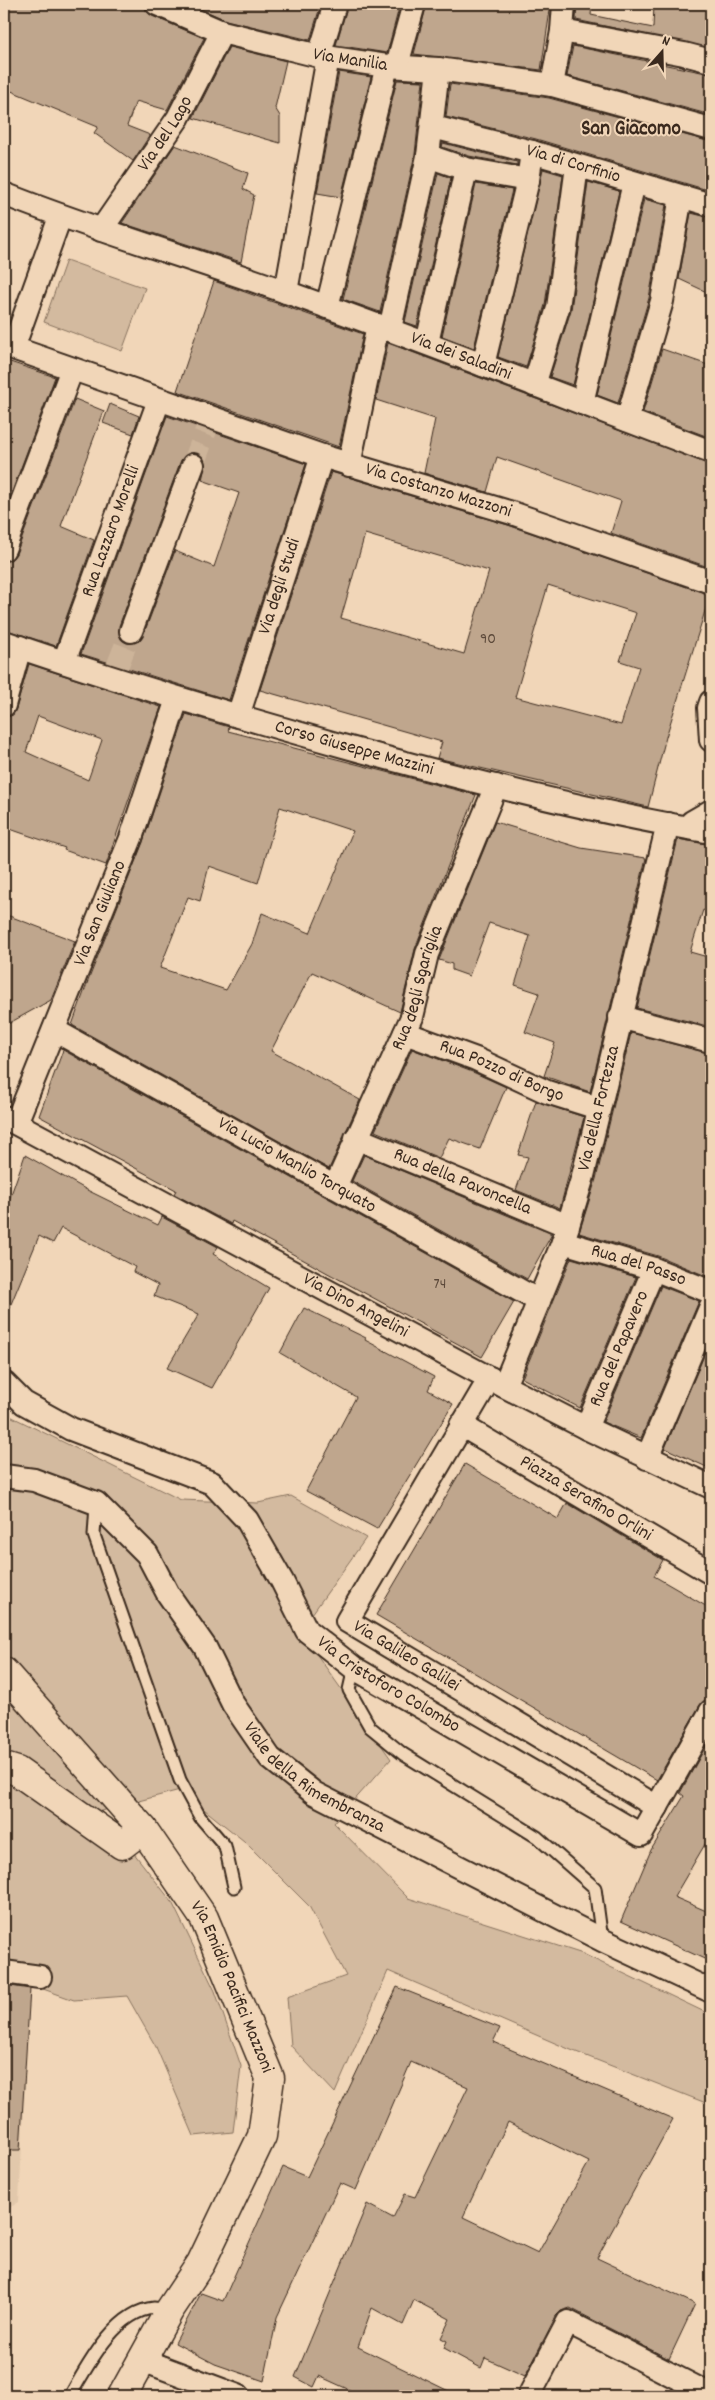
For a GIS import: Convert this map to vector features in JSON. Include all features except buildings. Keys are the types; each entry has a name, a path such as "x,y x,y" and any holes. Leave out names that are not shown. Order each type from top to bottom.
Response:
{"street":[{"name":"Via Manilia","path":"157,4 222,32 324,56 552,85 711,129"},
{"path":"286,292 324,56 335,4"},
{"path":"327,307 392,66 414,4"},
{"path":"552,85 562,31 564,4"},
{"path":"562,31 684,54 711,61"},
{"name":"Via del Lago","path":"101,230 178,118 222,32"},
{"path":"349,464 428,156 433,127 438,69"},
{"name":"Via di Corfinio","path":"433,127 532,152 711,205"},
{"path":"483,365 528,180 532,152"},
{"path":"428,156 466,169 528,180"},
{"path":"534,385 558,308 577,166"},
{"path":"428,343 466,169"},
{"path":"582,403 634,183"},
{"name":"Via dei Saladini","path":"4,194 60,217 210,265 428,343 711,452"},
{"path":"627,420 662,301 681,196"},
{"path":"9,349 60,217"},
{"name":"Via Costanzo Mazzoni","path":"9,349 72,369 210,420 322,456 512,512 711,582"},
{"path":"4,549 72,369"},
{"name":"Rua Lazzaro Morelli","path":"64,662 161,401"},
{"name":"Via degli Studi","path":"238,716 322,456"},
{"path":"131,631 193,465"},
{"path":"4,705 12,645"},
{"name":"Corso Giuseppe Mazzini","path":"12,645 64,662 115,672 178,699 496,786 584,808 701,830"},
{"name":"Via San Giuliano","path":"10,1120 54,1030 102,906 131,838 178,699"},
{"path":"710,705 711,740"},
{"name":"Rua degli Sgariglia","path":"335,1187 412,1017 428,954 450,894 496,786"},
{"path":"701,830 692,822 711,810"},
{"name":"Via della Fortezza","path":"497,1382 539,1301 566,1234 583,1176 668,824"},
{"path":"620,1017 711,1041"},
{"name":"Via Lucio Manlio Torquato","path":"54,1030 539,1301"},
{"name":"Rua Pozzo di Borgo","path":"405,1033 476,1059 547,1092 598,1108"},
{"name":"Via Dino Angelini","path":"10,1120 497,1382 647,1458 711,1487"},
{"name":"Rua della Pavoncella","path":"356,1138 566,1234"},
{"name":"Rua del Passo","path":"566,1234 711,1292"},
{"name":"Rua del Papavero","path":"586,1428 654,1269"},
{"path":"647,1458 711,1306"},
{"name":"Via Galileo Galilei","path":"497,1382 461,1426 347,1621 657,1807"},
{"name":"Via Cristoforo Colombo","path":"4,1383 24,1403 71,1429 212,1483 247,1520 282,1581 307,1630 354,1668 641,1835 657,1807"},
{"name":"Piazza Serafino Orlini","path":"461,1426 711,1573"},
{"name":"Viale della Rimembranza","path":"4,1476 34,1480 96,1503 147,1554 168,1594 205,1647 233,1704 270,1758 314,1793 602,1940 711,1991"},
{"path":"4,1672 144,1829 122,1845 17,1771 4,1767"},
{"path":"657,1807 711,1711"},
{"name":"Via Emidio Pacifici Mazzoni","path":"122,2396 169,2311 201,2263 262,2136 270,2078 204,1918 144,1829"},
{"path":"4,1972 40,1977"},
{"path":"529,2396 568,2322 678,2389 711,2395"},
{"path":"142,2360 238,2396"}],"lane":[{"path":"96,1503 94,1535 180,1780 200,1817 225,1846 234,1887"},
{"path":"354,1668 349,1690 370,1727 403,1754 537,1837 595,1888 602,1940"},
{"path":"70,2396 103,2340 140,2312 155,2308 169,2311"}],"shaded area":[{"path":"66,260 145,288 122,351 44,322"},
{"path":"4,1413 181,1500 258,1503 291,1496 366,1538 300,1631 391,1759 334,1823 408,1898 583,1954 711,2015 711,2105 571,2050 388,1971 335,2093 291,2046 287,1997 346,1976 309,1906 244,1841 180,1790 101,1811 172,1902 215,1991 241,2066 233,2132 194,2136 156,2047 127,1996 74,2000 29,1984 4,1979"},
{"path":"4,1990 30,1991 19,2202 4,2211"}],"tunnel":[{"path":"193,465 209,422"},
{"path":"117,667 131,631"}],"district":[{"name":"San Giacomo","path":"631,130"}]}
